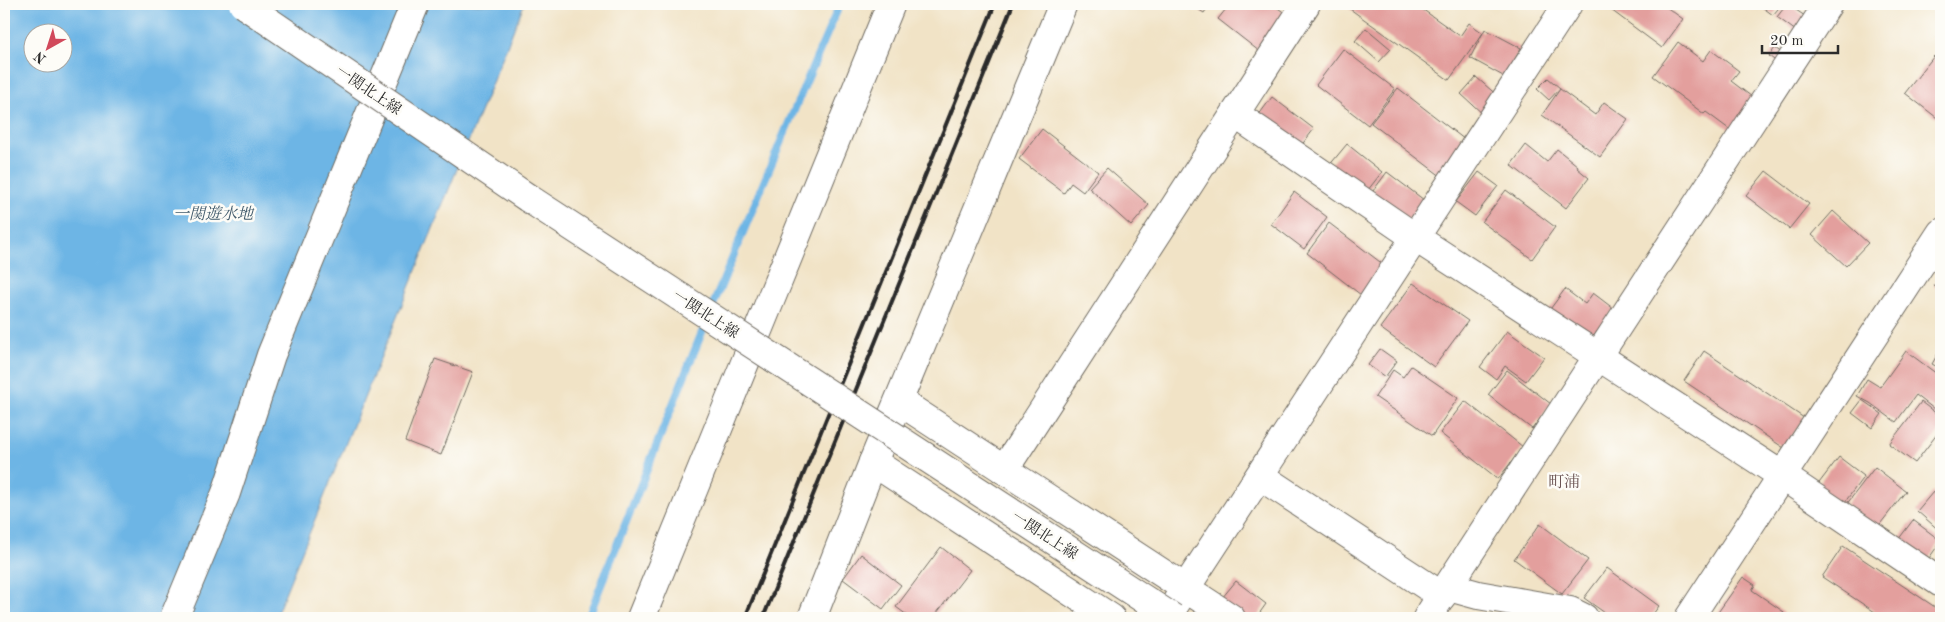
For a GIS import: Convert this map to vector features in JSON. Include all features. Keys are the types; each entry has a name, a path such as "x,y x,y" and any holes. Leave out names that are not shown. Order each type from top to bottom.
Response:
{"street":[{"name":"一関北上線","path":"243,4 528,198 1174,618"},
{"path":"174,618 226,493 271,355 415,4"},
{"path":"641,618 891,4"},
{"path":"812,618 873,462 1063,4"},
{"path":"1004,470 1306,4"},
{"path":"1166,618 1568,4"},
{"path":"1427,618 1828,4"},
{"path":"1236,114 1416,238 1782,475 1941,583"},
{"path":"1689,618 1941,233"},
{"path":"898,401 1231,618"},
{"path":"873,462 1111,618"},
{"path":"1260,476 1445,591 1570,611 1584,618"}],"water":[{"name":"一関遊水地","path":"4,4 524,4 275,618 4,618"}],"building":[{"path":"1190,4 1210,4 1204,13"},
{"path":"1230,4 1272,4 1292,18 1264,55 1218,19"},
{"path":"1343,4 1415,4 1460,36 1469,23 1483,33 1449,80"},
{"path":"1603,4 1662,4 1683,19 1662,48"},
{"path":"1758,4 1782,4 1773,15"},
{"path":"1787,4 1811,20 1800,34 1777,17"},
{"path":"1366,28 1391,49 1379,62 1355,41"},
{"path":"1485,29 1521,48 1505,77 1470,58"},
{"path":"1678,42 1703,61 1711,50 1739,71 1731,81 1760,103 1737,135 1706,112 1704,114 1653,76"},
{"path":"1775,48 1789,58 1783,67 1769,56"},
{"path":"1343,49 1395,89 1368,125 1316,85"},
{"path":"1934,56 1941,62 1941,121 1905,93"},
{"path":"1476,77 1499,97 1484,115 1461,94"},
{"path":"1548,78 1560,88 1549,100 1537,89"},
{"path":"1398,88 1469,143 1442,177 1371,123"},
{"path":"1560,89 1595,115 1604,102 1628,119 1600,157 1542,115"},
{"path":"1272,97 1314,129 1297,151 1255,120"},
{"path":"1042,129 1098,172 1083,192 1071,183 1064,193 1019,159"},
{"path":"1347,144 1382,172 1364,195 1328,167"},
{"path":"1526,145 1547,162 1557,149 1578,166 1577,168 1589,178 1566,208 1511,165"},
{"path":"1107,168 1149,205 1131,226 1089,188"},
{"path":"1766,171 1809,204 1789,229 1746,196"},
{"path":"1387,172 1424,200 1404,227 1367,199"},
{"path":"1479,172 1498,186 1475,216 1456,202"},
{"path":"1506,190 1555,227 1532,259 1482,222"},
{"path":"1294,192 1327,217 1304,249 1271,224"},
{"path":"1833,211 1868,243 1846,266 1812,235"},
{"path":"1329,223 1384,265 1361,295 1307,253"},
{"path":"1941,277 1941,291 1934,286"},
{"path":"1413,283 1468,321 1434,367 1380,328"},
{"path":"1565,289 1585,304 1593,293 1614,309 1586,346 1545,316"},
{"path":"1507,331 1544,357 1526,381 1505,366 1496,379 1480,367"},
{"path":"1941,348 1941,369 1932,364"},
{"path":"1380,349 1397,361 1385,377 1368,365"},
{"path":"1704,351 1804,418 1784,448 1684,381"},
{"path":"1906,351 1941,377 1941,399 1934,409 1916,395 1896,422 1857,396 1867,379 1880,387"},
{"path":"435,359 473,372 441,455 405,441"},
{"path":"1411,366 1458,398 1432,436 1375,397 1393,370 1403,377"},
{"path":"1507,370 1551,404 1532,429 1488,395"},
{"path":"1862,400 1882,414 1872,428 1852,413"},
{"path":"1465,401 1523,447 1498,479 1440,433"},
{"path":"1921,402 1941,417 1941,429 1915,463 1889,444"},
{"path":"1839,457 1864,476 1842,506 1816,487"},
{"path":"1875,467 1906,491 1877,528 1846,505"},
{"path":"1933,492 1941,499 1941,532 1917,511"},
{"path":"1913,520 1941,541 1927,561 1898,540"},
{"path":"1540,524 1588,560 1562,594 1514,559"},
{"path":"1843,546 1941,611 1941,618 1884,618 1822,577"},
{"path":"941,547 970,570 933,618 911,618 896,607"},
{"path":"861,554 901,585 883,609 843,579"},
{"path":"1607,568 1659,606 1650,618 1612,618 1584,598"},
{"path":"1743,577 1755,585 1752,590 1784,612 1779,618 1714,618"},
{"path":"1236,581 1266,604 1256,618 1236,618 1217,604"}],"waterway":[{"path":"588,618 743,233 840,4"}],"railway":[{"path":"745,618 995,4"},
{"path":"763,618 1013,4"}],"district":[{"name":"町浦","path":"1564,481"}]}
